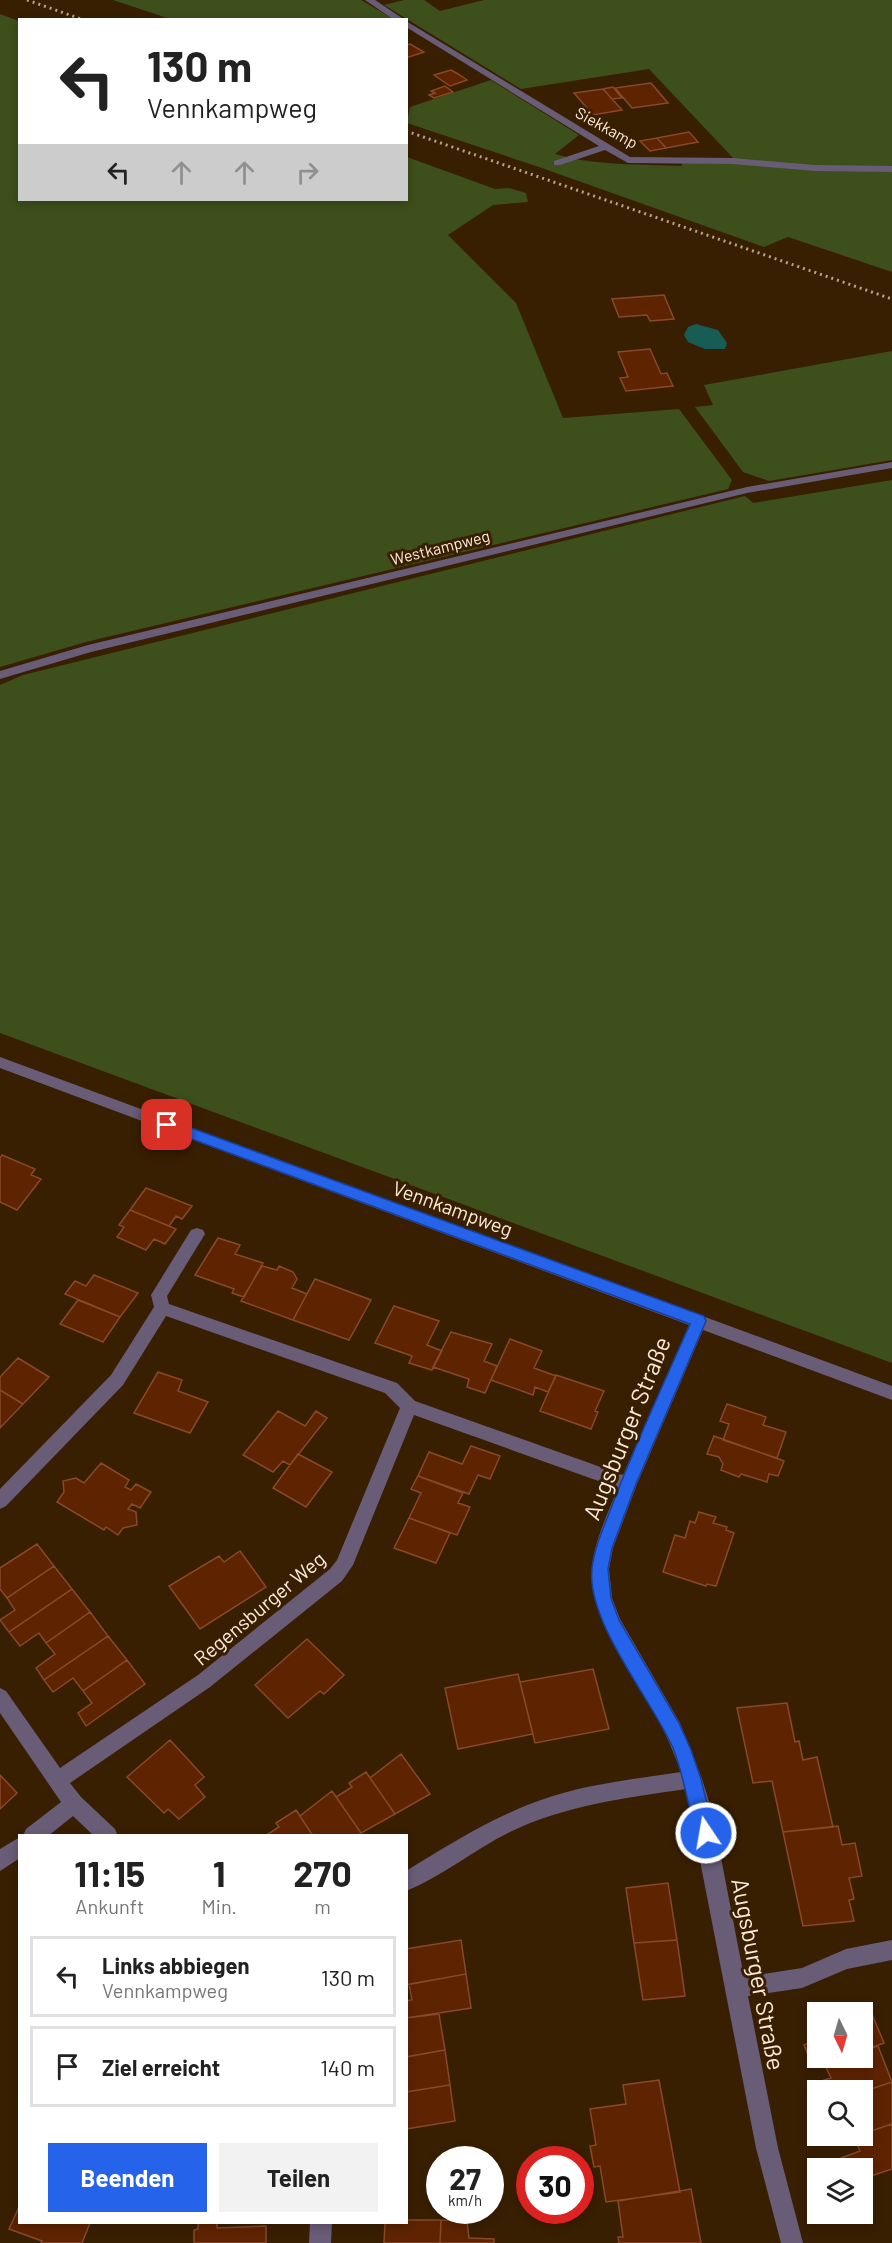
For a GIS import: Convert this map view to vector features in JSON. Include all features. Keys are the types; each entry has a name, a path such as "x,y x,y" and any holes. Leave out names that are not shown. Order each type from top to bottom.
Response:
{"street":[{"path":"373,2 394,0"},
{"path":"373,2 398,18"},
{"name":"Siekkamp","path":"408,24 628,160 733,161 815,168 892,168"},
{"path":"556,163 605,147"},
{"name":"Westkampweg","path":"0,675 88,649 747,490 892,465"},
{"name":"Vennkampweg","path":"0,1062 892,1392"},
{"path":"0,1501 117,1380 162,1308 159,1295 197,1234"},
{"path":"162,1308 391,1388 409,1406 628,1484"},
{"name":"Augsburger Straße","path":"699,1321 628,1484 604,1548 600,1569 603,1598 612,1623 673,1729 693,1779 702,1811 767,2148 792,2243"},
{"name":"Regensburger Weg","path":"58,1780 204,1681 336,1575 344,1565 409,1406"},
{"path":"0,1697 74,1804 106,1834"},
{"path":"408,1881 447,1857 531,1813 609,1792 693,1779"},
{"path":"36,1834 74,1804"},
{"path":"0,1861 18,1848"},
{"path":"735,1988 802,1978 853,1957 892,1950"},
{"path":"320,2243 321,2224"}],"green space":[{"path":"113,0 361,0 391,18 167,18"},
{"path":"404,0 424,0 440,11 484,0 892,0 892,272 788,237 764,247 408,123 410,107 491,80 579,135 555,154 602,163 682,166 681,160 734,159 649,69 521,89 384,5"},
{"path":"0,14 18,21 18,201 408,201 408,157 495,189 509,188 526,193 528,202 493,205 448,235 516,303 563,418 679,409 732,480 728,489 86,642 0,667"},
{"path":"892,351 892,460 769,481 743,472 695,407 713,405 704,385"},
{"path":"892,480 892,1363 0,1033 0,685 23,675 745,496 753,503"}],"water":[{"path":"696,324 718,330 727,343 725,349 705,349 688,342 684,335 688,327"}],"building":[{"path":"408,44 410,44 424,52 409,57"},
{"path":"451,70 467,80 450,86 434,75"},
{"path":"651,83 668,103 632,108 615,88"},
{"path":"445,86 453,92 434,98 429,95 435,93 431,91"},
{"path":"613,87 622,98 612,99 603,89"},
{"path":"603,89 622,110 593,115 574,93"},
{"path":"689,132 698,142 666,148 657,138"},
{"path":"657,138 666,148 650,151 640,141"},
{"path":"664,295 674,319 650,321 647,315 619,317 612,299"},
{"path":"650,349 661,374 667,373 673,386 626,391 620,378 628,377 618,352"},
{"path":"2,1155 35,1169 31,1175 41,1179 17,1210 0,1202 0,1158"},
{"path":"146,1188 192,1206 182,1219 176,1216 169,1226 130,1210"},
{"path":"130,1210 176,1229 165,1244 154,1239 146,1250 117,1237 124,1227 119,1225"},
{"path":"218,1238 240,1245 235,1254 263,1263 244,1297 232,1293 234,1289 195,1275"},
{"path":"262,1266 277,1270 279,1266 293,1272 297,1279 292,1288 307,1294 293,1320 241,1301"},
{"path":"94,1275 138,1293 120,1317 65,1294 75,1281 86,1286"},
{"path":"315,1279 371,1300 349,1340 293,1320"},
{"path":"78,1300 120,1317 103,1342 60,1324"},
{"path":"394,1306 439,1321 427,1345 442,1351 432,1370 409,1363 412,1356 375,1343"},
{"path":"451,1332 492,1344 484,1361 497,1366 485,1393 467,1387 469,1379 433,1367"},
{"path":"510,1339 542,1351 534,1368 556,1376 548,1392 535,1387 533,1395 491,1380"},
{"path":"18,1358 49,1377 23,1404 0,1390 0,1377"},
{"path":"158,1372 182,1380 178,1391 208,1402 190,1433 134,1413"},
{"path":"556,1375 604,1391 595,1411 598,1412 591,1429 540,1411"},
{"path":"0,1390 23,1404 0,1428"},
{"path":"727,1404 766,1417 763,1425 786,1432 777,1458 723,1440 729,1424 720,1421"},
{"path":"278,1411 305,1426 316,1411 327,1418 290,1465 283,1461 273,1472 243,1455"},
{"path":"714,1436 784,1461 778,1476 769,1474 767,1482 741,1474 739,1477 721,1470 723,1464 719,1457 707,1454"},
{"path":"471,1446 500,1456 490,1479 478,1475 469,1494 418,1476 429,1452 462,1464"},
{"path":"298,1454 332,1472 306,1507 273,1488"},
{"path":"101,1463 129,1480 125,1487 131,1490 136,1484 151,1492 140,1508 132,1504 128,1509 136,1512 137,1525 123,1528 118,1535 106,1527 104,1530 57,1502 64,1492 63,1481 76,1478 84,1483"},
{"path":"418,1476 463,1493 458,1503 470,1507 457,1535 409,1518 421,1493 411,1489"},
{"path":"699,1512 716,1517 713,1523 727,1527 726,1530 734,1533 716,1586 707,1584 706,1586 663,1572 675,1535 685,1538 690,1521 695,1523"},
{"path":"409,1518 450,1533 436,1563 394,1548"},
{"path":"37,1544 54,1566 7,1598 0,1589 0,1568"},
{"path":"240,1551 266,1587 200,1629 169,1586 219,1556 224,1562"},
{"path":"54,1566 72,1589 9,1632 0,1620 15,1610 7,1598"},
{"path":"72,1589 90,1612 46,1643 39,1633 20,1646 9,1632"},
{"path":"90,1612 108,1636 44,1680 36,1668 55,1654 46,1643"},
{"path":"108,1636 127,1660 83,1691 73,1678 53,1692 44,1680"},
{"path":"307,1639 344,1675 324,1694 320,1691 288,1718 255,1685"},
{"path":"127,1660 145,1684 86,1726 78,1713 92,1703 83,1691"},
{"path":"593,1669 609,1729 535,1743 520,1682"},
{"path":"518,1674 533,1734 458,1749 445,1688"},
{"path":"787,1703 795,1742 799,1741 803,1760 817,1757 833,1827 783,1832 772,1781 753,1783 737,1708"},
{"path":"170,1740 204,1777 195,1785 205,1797 179,1819 168,1809 164,1813 127,1777"},
{"path":"401,1754 430,1794 395,1814 370,1778"},
{"path":"366,1772 395,1814 361,1833 336,1797 352,1787 349,1783"},
{"path":"0,1775 17,1793 0,1809"},
{"path":"332,1791 361,1833 312,1834 300,1816"},
{"path":"296,1810 312,1834 268,1834 279,1827 276,1823"},
{"path":"838,1826 842,1845 855,1843 862,1876 849,1878 854,1899 849,1900 854,1921 803,1926 783,1832"},
{"path":"668,1883 677,1940 634,1943 626,1888"},
{"path":"461,1940 466,1974 408,1985 408,1949"},
{"path":"677,1940 685,1996 643,2000 634,1943"},
{"path":"466,1974 471,2008 408,2018 408,2001 412,2000 409,1984"},
{"path":"439,2014 445,2050 408,2057 408,2018"},
{"path":"873,2017 884,2043 873,2047"},
{"path":"878,2046 892,2082 873,2088 873,2080 825,2080 831,2078 826,2068 873,2068 873,2048"},
{"path":"445,2050 450,2085 408,2092 408,2057"},
{"path":"659,2080 680,2192 606,2202 600,2166 594,2167 594,2146 590,2146 596,2145 590,2109 626,2104 623,2085"},
{"path":"892,2082 892,2124 873,2130 873,2088"},
{"path":"450,2085 455,2121 408,2129 408,2092"},
{"path":"892,2124 892,2169 873,2175 873,2158 841,2158 860,2151 858,2146 873,2146 873,2130"},
{"path":"691,2189 701,2243 619,2243 618,2237 623,2237 618,2201"},
{"path":"18,2209 18,2224 90,2224 82,2243 41,2243 42,2241 9,2229"},
{"path":"408,2220 426,2220 426,2224 441,2224 440,2243 384,2243 385,2224 408,2224"},
{"path":"198,2224 217,2224 217,2228 266,2226 266,2243 194,2243 194,2230 198,2229"},
{"path":"441,2224 467,2224 469,2238 494,2239 494,2243 440,2243"}],"railway":[{"path":"27,0 78,18"},
{"path":"408,132 892,299"}],"route":[{"path":"167,1125 699,1321 628,1484 604,1548 600,1569 603,1598 612,1623 673,1729 693,1779 706,1833"}]}
